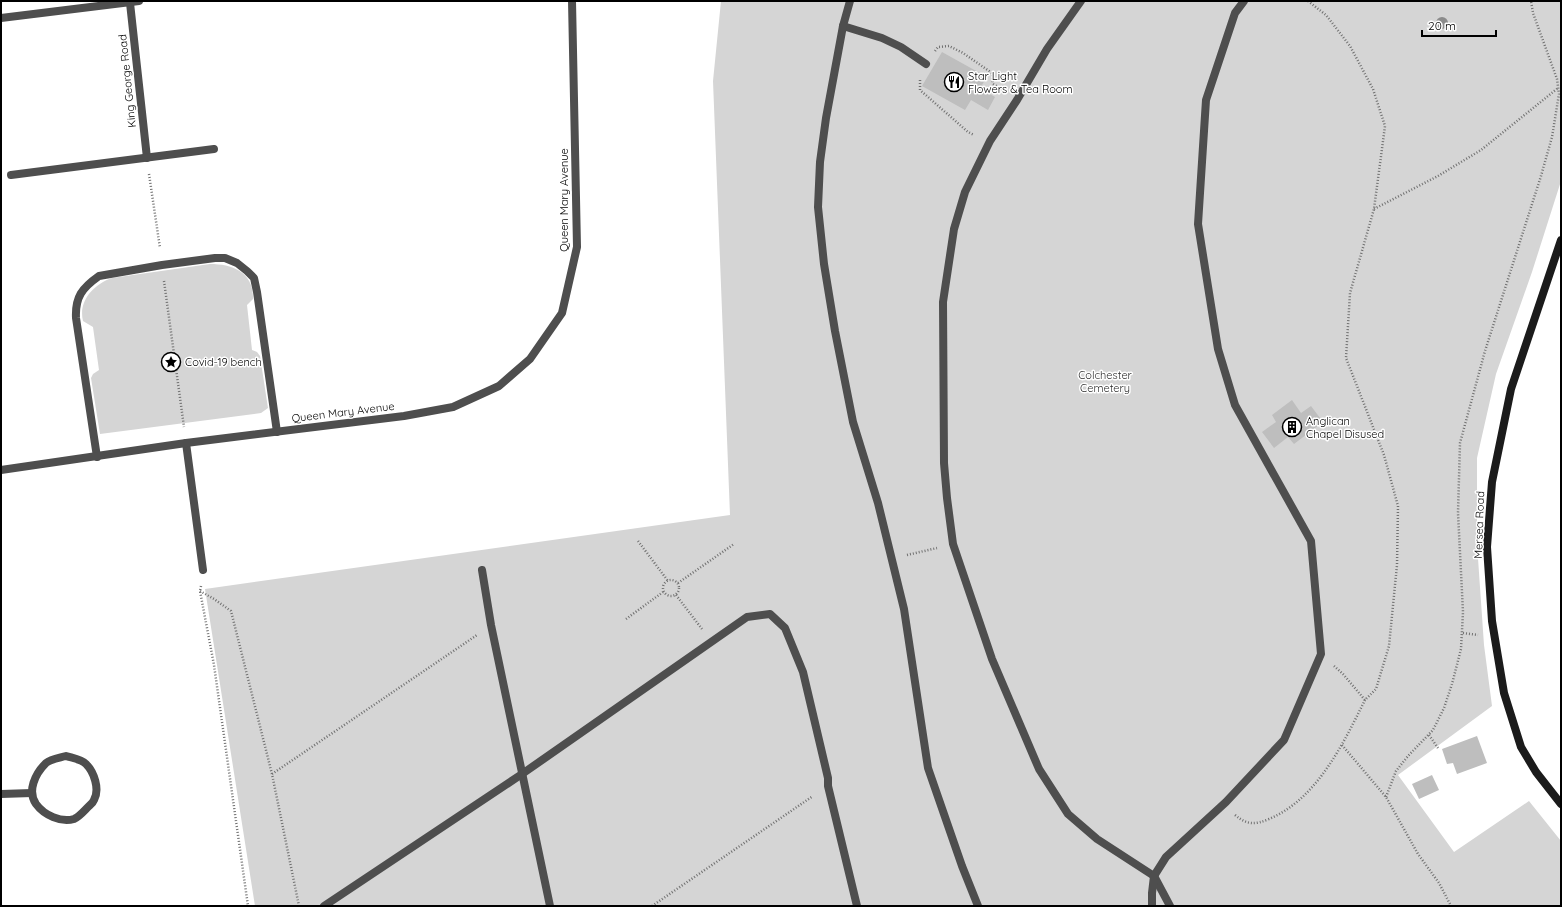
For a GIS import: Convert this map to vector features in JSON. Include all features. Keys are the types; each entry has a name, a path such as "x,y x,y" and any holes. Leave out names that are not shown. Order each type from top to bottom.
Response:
{"main road":[{"name":"Mersea Road","path":"1561,240 1530,330 1507,404 1492,482 1487,547 1492,621 1504,693 1521,747 1536,772 1561,804"}],"street":[{"path":"1,18 139,1"},
{"name":"Queen Mary Avenue","path":"1,470 186,443 404,416 452,406 499,386 530,359 562,314 576,247 572,1"},
{"path":"850,1 843,26 826,118 820,162 818,207 824,264 835,331 853,422 878,503 904,609 928,768 962,866 978,906"},
{"path":"1081,1 1047,49 1017,100 990,141 965,192 954,229 943,302 944,463 953,544 992,659 1039,769 1068,814 1097,839 1154,876 1170,906"},
{"path":"1152,906 1154,876 1166,857 1226,802 1284,740 1321,654 1311,541 1235,406 1218,349 1198,224 1206,100 1235,13 1244,1"},
{"name":"King George Road","path":"130,3 147,158"},
{"path":"843,26 882,38 901,47 926,64"},
{"path":"10,175 214,149"},
{"path":"97,457 76,318 78,298 91,281 99,276 162,265 225,258 237,263 254,278 277,432"},
{"path":"186,443 203,570"},
{"path":"482,570 491,625 550,906"},
{"path":"324,906 522,774 747,618 770,614 785,628 803,672 828,778 828,786 857,906"},
{"path":"66,756 85,763 94,775 96,787 95,800 74,818 62,820 51,817 42,811 36,804 32,793 34,782 47,763 55,759 66,756"},
{"path":"1,794 32,793"}],"path":[{"path":"1226,802 1230,810 1243,822 1258,824 1282,814 1305,794 1323,773 1342,744 1365,700 1376,689 1389,646 1397,565 1398,506 1384,455 1346,358 1350,293 1374,209 1385,126 1373,89 1350,46 1326,15 1308,1"},
{"path":"1386,797 1396,771 1433,730 1444,708 1452,684 1462,644 1463,612 1458,512 1460,443 1485,351 1541,176 1559,94 1557,79 1533,13 1531,1"},
{"path":"990,141 968,132 920,90 920,78 926,64 938,47 949,46 963,53 992,73 994,84 1017,100"},
{"path":"1374,209 1438,176 1481,150 1558,88"},
{"path":"147,158 186,443"},
{"path":"638,541 668,581"},
{"path":"678,583 734,544"},
{"path":"892,558 953,544"},
{"path":"203,570 200,591 214,665 248,906"},
{"path":"626,619 663,592 664,584 668,581 673,580 678,583 680,588 676,595 669,597 663,592"},
{"path":"200,591 230,611 272,774 299,906"},
{"path":"676,595 711,643"},
{"path":"272,774 491,625"},
{"path":"1321,654 1343,674 1365,700"},
{"path":"1429,735 1438,748"},
{"path":"1342,744 1386,797 1418,854 1439,883 1451,906"},
{"path":"652,906 828,786"}],"green space":[{"name":"Colchester Cemetery","path":"721,1 1561,1 1561,181 1532,272 1496,374 1477,458 1477,544 1484,645 1492,706 1398,775 1454,852 1529,801 1561,841 1561,906 255,906 205,589 730,515 713,81"},
{"path":"218,264 234,268 246,276 250,282 253,299 247,305 252,350 257,352 260,356 268,408 261,413 100,434 91,378 93,374 99,370 93,327 83,321 82,314 85,300 99,284 112,278"}],"building":[{"name":"Star Light Flowers & Tea Room","path":"942,52 987,77 980,88 995,97 988,110 971,100 965,110 922,86"},
{"name":"Anglican Chapel Disused","path":"1292,400 1301,413 1311,406 1323,422 1294,444 1288,437 1274,448 1262,432 1276,422 1272,415"},
{"path":"1477,736 1487,763 1457,774 1453,763 1447,764 1442,749"},
{"path":"1432,775 1439,790 1419,799 1412,784"}],"place":[{"name":"Star Light Flowers & Tea Room","path":"954,82"},
{"name":"Covid-19 bench","path":"171,362"},
{"name":"Anglican Chapel Disused","path":"1292,427"}]}
